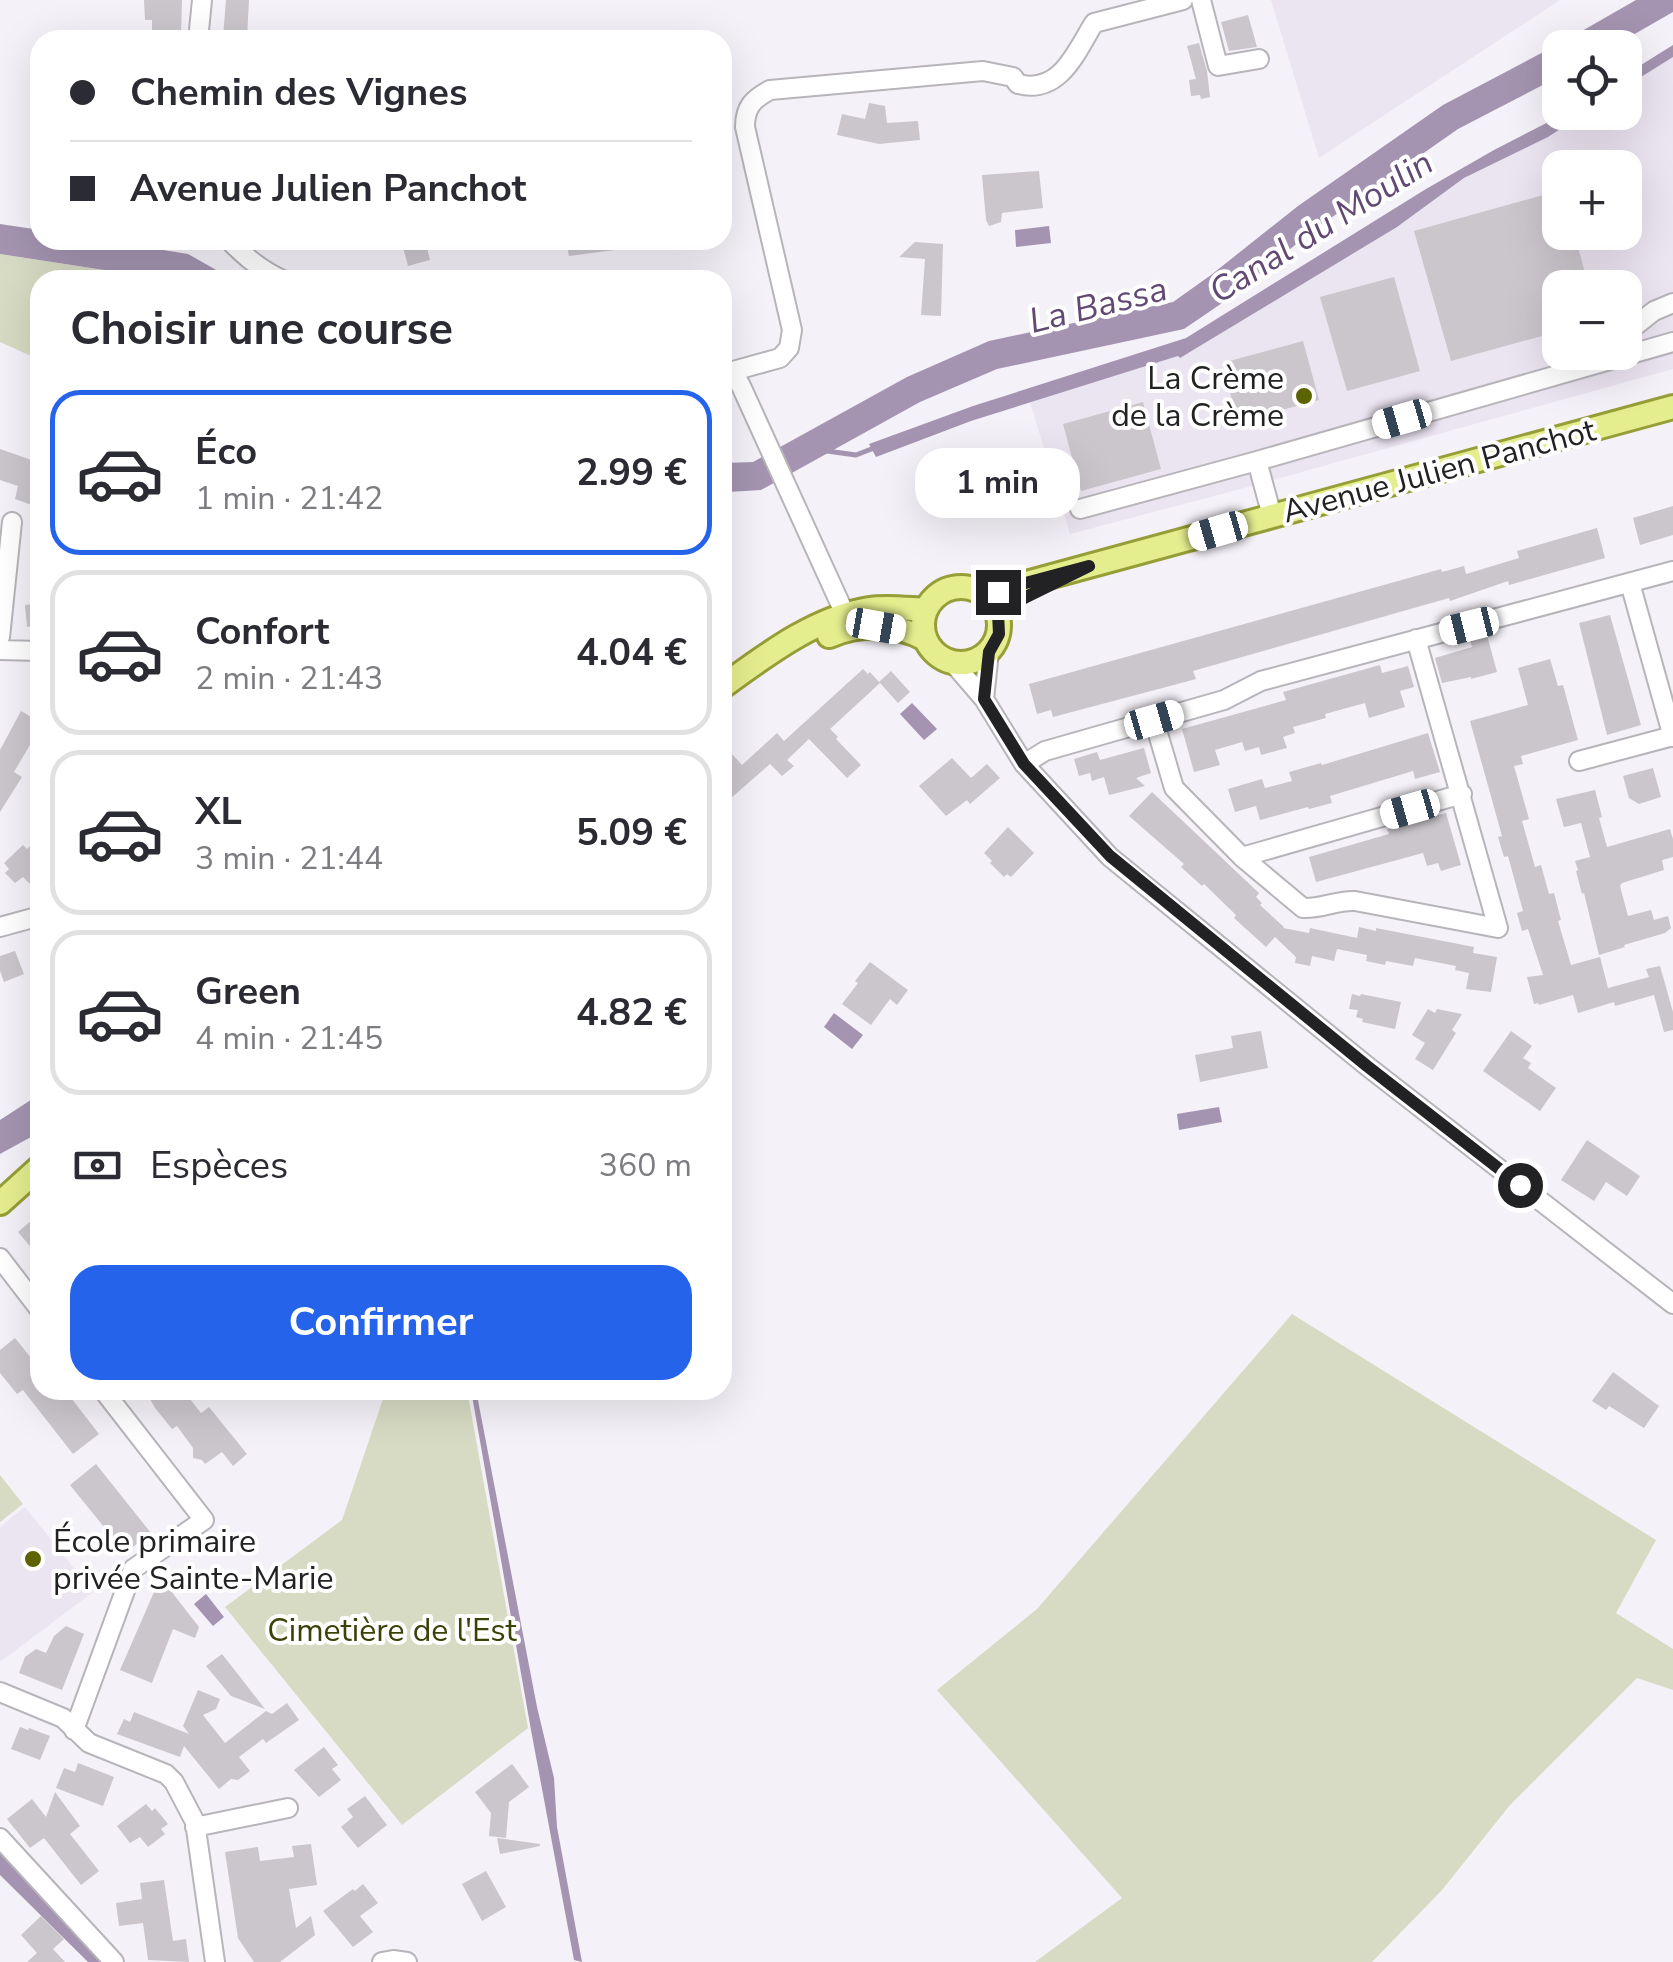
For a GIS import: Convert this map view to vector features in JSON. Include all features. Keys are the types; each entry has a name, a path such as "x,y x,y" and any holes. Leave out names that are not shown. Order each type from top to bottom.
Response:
{"main road":[{"name":"Avenue Julien Panchot","path":"993,605 1026,597 1089,566 1673,407"},
{"path":"965,586 978,590 993,605 999,634 989,652 978,660 953,662 936,654 925,638 925,610 942,592 965,586"},
{"path":"732,683 834,634 848,621 874,608 925,610"},
{"path":"848,621 912,632 925,638"},
{"path":"0,1203 30,1176"}],"street":[{"path":"199,30 202,0"},
{"path":"732,371 780,358 788,348 792,330 745,127 745,114 757,97 770,90 983,71 997,72 1013,77 1018,84 1039,88 1054,79 1077,55 1094,23 1183,0"},
{"path":"1201,0 1218,66 1259,59"},
{"path":"238,250 263,270"},
{"path":"1642,321 1673,303"},
{"path":"1642,351 1673,342"},
{"path":"1080,509 1576,370"},
{"path":"732,379 763,431 848,621"},
{"path":"1257,460 1272,516"},
{"path":"0,637 12,522"},
{"path":"1024,764 1045,751 1224,700 1262,681 1673,570"},
{"path":"1578,762 1673,737 1630,582"},
{"path":"1154,720 1174,788 1242,857 1302,908 1355,901 1498,928 1416,640"},
{"path":"0,650 30,651"},
{"path":"984,699 989,652"},
{"path":"953,662 984,699 1024,764 1110,856 1367,1066 1673,1304"},
{"path":"1242,857 1462,794"},
{"path":"0,926 30,918"},
{"path":"0,1258 30,1297"},
{"path":"74,1730 133,1570 204,1520 111,1400"},
{"path":"0,1692 63,1718 88,1743 166,1774 174,1782 195,1822 214,1957"},
{"path":"195,1827 288,1808"},
{"path":"0,1838 114,1962"},
{"path":"382,1962 406,1962"}],"shaded area":[{"path":"1271,0 1560,0 1319,158"},
{"path":"1636,0 1673,0 1673,12 1642,30 1584,30"},
{"path":"1673,45 1673,57 1642,76 1642,64"},
{"path":"1542,53 1542,85 1458,129 1315,229 1184,329 997,369 920,402 761,490 732,492 732,463 753,462 907,377 989,341 1173,302 1298,206 1443,105"},
{"path":"1673,57 1673,369 1070,534 1030,402 1180,358 1397,227 1465,178 1559,130 1642,130 1642,76"},
{"path":"1542,125 1542,130 1559,130 1464,178 1397,227 1180,358 971,421 876,457 869,444 973,406 1186,338 1494,150"},
{"path":"0,224 30,228 30,250 163,250 188,254 216,270 104,270 0,254"},
{"path":"1049,226 1051,243 1016,247 1015,230"},
{"path":"1032,459 1037,478 1043,478 1044,484 1025,490 1018,463"},
{"path":"912,703 937,729 924,740 900,714"},
{"path":"834,1013 863,1035 852,1049 824,1027"},
{"path":"30,1100 30,1138 0,1154 0,1120"},
{"path":"1219,1107 1222,1122 1179,1130 1177,1114"},
{"path":"473,1400 478,1400 554,1778 557,1827 582,1962 574,1960"},
{"name":"École primaire privée Sainte-Marie","path":"25,1507 93,1592 0,1662 0,1527"},
{"path":"206,1594 224,1617 213,1626 194,1604"},
{"path":"0,1849 50,1908 105,1962 88,1962 0,1875"}],"green space":[{"path":"0,254 104,270 30,270 30,356 0,342"},
{"path":"1292,1314 1656,1540 1616,1613 1673,1649 1673,1690 1637,1678 1510,1805 1442,1890 1372,1962 1035,1962 1122,1898 937,1690 1037,1609"},
{"name":"Cimetière de l'Est","path":"383,1400 469,1400 528,1728 402,1825 225,1607 342,1520"},
{"path":"0,1475 23,1504 0,1522"}],"building":[{"path":"144,0 182,0 181,30 152,30 152,20 145,20"},
{"path":"226,0 249,0 247,30 224,30"},
{"path":"1248,15 1257,47 1229,51 1221,22"},
{"path":"1199,43 1210,97 1201,99 1200,95 1191,96 1189,80 1196,79 1187,46"},
{"path":"869,103 885,106 887,123 918,121 920,140 879,144 837,135 842,114 865,119"},
{"path":"1039,171 1043,208 1002,213 1001,222 989,226 982,175"},
{"path":"1542,195 1542,250 1579,250 1584,270 1542,270 1542,336 1451,361 1414,231"},
{"path":"915,242 943,244 941,316 921,315 925,259 899,257"},
{"path":"404,250 428,250 430,260 408,266"},
{"path":"568,250 614,250 569,256"},
{"path":"1394,277 1420,371 1347,391 1320,297"},
{"path":"1303,341 1319,400 1238,422 1222,363"},
{"path":"1143,402 1161,469 1081,491 1063,424"},
{"path":"0,449 30,460 30,504 15,499 18,486 0,480"},
{"path":"960,457 969,483 980,481 982,491 940,505 935,491 941,490 933,466"},
{"path":"1673,506 1673,535 1640,545 1633,518"},
{"path":"1597,528 1605,558 1509,585 1508,581 1450,601 1449,598 1193,671 1196,679 1053,717 1051,710 1037,714 1029,684 1441,569 1442,572 1464,566 1466,574 1519,558 1517,551"},
{"path":"30,604 30,627 27,627 25,605"},
{"path":"1610,615 1641,725 1607,735 1579,623"},
{"path":"1487,635 1497,672 1442,683 1435,658 1472,647 1470,640"},
{"path":"1550,659 1558,686 1563,685 1578,740 1521,756 1523,764 1514,766 1529,819 1522,821 1535,867 1541,865 1549,894 1554,893 1571,965 1600,957 1608,988 1649,977 1646,969 1660,966 1673,1012 1673,1030 1664,1032 1654,995 1578,1013 1573,995 1534,1004 1527,977 1543,975 1528,929 1522,931 1517,913 1523,911 1508,856 1504,857 1498,837 1502,836 1470,721 1528,705 1518,668"},
{"path":"1380,665 1382,673 1408,666 1414,687 1400,691 1405,707 1369,718 1365,703 1325,714 1326,718 1293,727 1295,733 1283,737 1287,748 1261,755 1259,747 1245,751 1242,742 1215,750 1220,765 1194,772 1182,729 1286,700 1283,692"},
{"path":"863,669 879,682 891,671 910,692 898,703 880,683 830,729 861,765 847,778 809,739 787,760 794,766 782,776 770,764 732,797 732,754 742,765 777,733 784,741"},
{"path":"21,711 30,716 30,745 14,772 22,777 0,812 0,750"},
{"path":"1428,733 1440,772 1415,779 1413,771 1330,796 1332,803 1260,820 1256,806 1235,812 1228,789 1262,779 1265,788 1292,781 1289,772"},
{"path":"1144,748 1151,773 1136,778 1145,786 1109,795 1104,777 1092,781 1090,773 1079,776 1074,759 1097,752 1100,760"},
{"path":"952,758 971,778 987,764 1000,778 970,804 967,800 946,816 919,786"},
{"path":"1653,768 1661,797 1639,804 1629,798 1623,776"},
{"path":"1595,790 1607,847 1670,829 1673,839 1673,857 1662,860 1664,870 1620,886 1628,916 1651,910 1654,920 1668,916 1671,928 1599,955 1576,871 1575,861 1590,857 1581,823 1564,827 1556,799"},
{"path":"1152,792 1259,893 1256,897 1260,905 1283,928 1309,933 1310,928 1357,938 1359,927 1376,928 1474,947 1473,953 1497,957 1491,992 1466,989 1469,973 1455,970 1456,966 1415,958 1413,966 1386,961 1385,965 1366,961 1367,955 1337,949 1334,961 1312,956 1310,966 1295,963 1296,957 1275,937 1266,947 1204,884 1181,867 1184,864 1129,816"},
{"path":"1446,813 1461,865 1441,871 1438,863 1427,866 1423,853 1316,882 1309,857"},
{"path":"1008,827 1034,853 1011,877 1004,877 984,853"},
{"path":"23,845 27,849 30,846 30,884 23,877 15,883 5,873 9,869 4,863"},
{"path":"15,951 24,974 4,982 0,956"},
{"path":"870,962 908,990 897,1005 890,999 871,1025 842,1004"},
{"path":"1352,994 1401,1002 1395,1029 1362,1022 1356,1017 1358,1010 1349,1009"},
{"path":"1428,1009 1462,1014 1452,1030 1456,1033 1433,1070 1415,1059 1425,1043 1412,1035"},
{"path":"1261,1031 1268,1068 1200,1082 1195,1055 1233,1048 1231,1036"},
{"path":"1511,1031 1532,1046 1523,1058 1531,1063 1528,1068 1556,1088 1540,1111 1483,1071"},
{"path":"1587,1140 1640,1176 1627,1196 1606,1182 1594,1201 1561,1180"},
{"path":"30,1222 30,1246 18,1232"},
{"path":"15,1338 30,1357 30,1399 23,1390 17,1394 0,1373 0,1350"},
{"path":"1613,1372 1659,1406 1644,1428 1609,1406 1606,1410 1592,1401"},
{"path":"31,1400 73,1400 99,1434 73,1454"},
{"path":"151,1400 191,1400 201,1413 209,1407 247,1454 233,1466 222,1452 205,1464 193,1458 193,1448 177,1426 172,1429"},
{"path":"96,1464 151,1533 125,1553 70,1485"},
{"path":"164,1582 199,1627 195,1638 173,1629 152,1683 120,1670 153,1590"},
{"path":"66,1626 84,1634 62,1690 19,1673 25,1657 36,1649 46,1653 54,1636"},
{"path":"222,1654 265,1709 231,1696 206,1666"},
{"path":"198,1690 220,1699 216,1709 203,1715 225,1743 266,1711 272,1714 287,1703 299,1720 239,1757 250,1771 219,1789 184,1746 180,1757 117,1734 124,1719 130,1722 134,1712 189,1734 183,1726"},
{"path":"20,1727 50,1736 40,1760 11,1749"},
{"path":"324,1747 338,1765 332,1769 341,1780 319,1797 294,1770"},
{"path":"78,1763 114,1777 103,1806 56,1788 64,1768 75,1772"},
{"path":"512,1764 529,1787 509,1802 506,1838 489,1836 491,1813 475,1792"},
{"path":"55,1792 80,1826 70,1834 99,1871 81,1885 44,1838 30,1848 7,1819 32,1799 46,1817"},
{"path":"365,1796 387,1825 358,1848 341,1827 353,1817 347,1809"},
{"path":"146,1804 152,1811 155,1808 168,1824 161,1829 165,1834 148,1847 140,1837 130,1843 117,1826"},
{"path":"497,1838 540,1844 540,1846 500,1854"},
{"path":"311,1844 317,1885 289,1889 296,1928 311,1916 315,1935 280,1962 254,1962 238,1938 225,1852 258,1847 260,1861 294,1857 292,1846"},
{"path":"486,1871 506,1907 482,1921 462,1884"},
{"path":"164,1880 173,1941 186,1939 189,1962 148,1960 143,1923 119,1926 116,1903 142,1899 140,1883"},
{"path":"363,1884 378,1903 360,1916 373,1932 353,1947 323,1911"},
{"path":"41,1916 64,1939 53,1949 65,1962 27,1962 37,1953 21,1935"}],"waterway":[{"name":"Canal du Moulin","path":"827,451 856,455 874,448"}],"place":[{"name":"La Crème de la Crème","path":"1304,396"},
{"name":"École primaire privée Sainte-Marie","path":"33,1559"}],"route":[{"path":"998,592 1089,566 998,613 999,634 989,652 984,699 1024,764 1110,856 1520,1185"}],"water label":[{"name":"La Bassa","path":"1098,305"}]}
